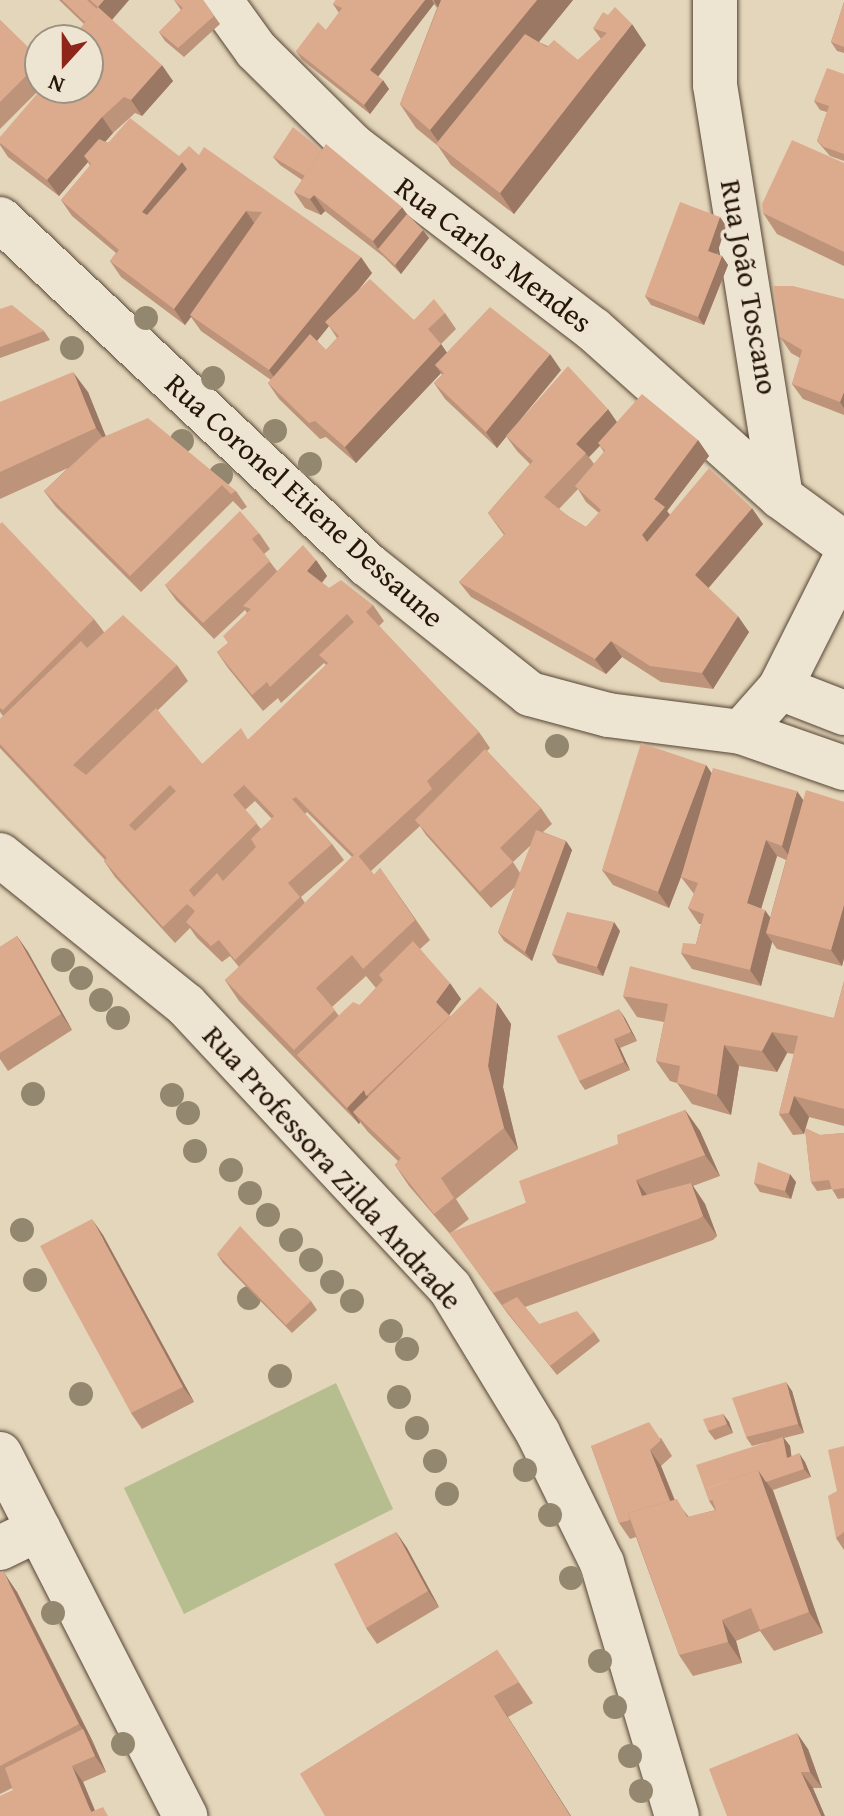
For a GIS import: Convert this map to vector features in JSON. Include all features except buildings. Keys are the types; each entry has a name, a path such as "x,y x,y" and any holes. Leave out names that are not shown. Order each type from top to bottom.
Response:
{"street":[{"name":"Rua Carlos Mendes","path":"220,0 256,50 352,145 593,329 781,497"},
{"name":"Rua João Toscano","path":"715,0 715,85 781,497"},
{"name":"Rua Coronel Etiene Dessaune","path":"0,219 368,565 530,694 646,720 741,732 839,766"},
{"path":"781,497 844,543"},
{"path":"741,732 780,688 844,561"},
{"path":"780,688 844,713"},
{"name":"Rua Professora Zilda Andrade","path":"0,855 186,1005 450,1288 538,1433 602,1563 677,1816"},
{"path":"0,1454 185,1816"},
{"path":"0,1548 39,1529"}],"green space":[{"path":"336,1383 393,1509 184,1614 124,1488"}]}
